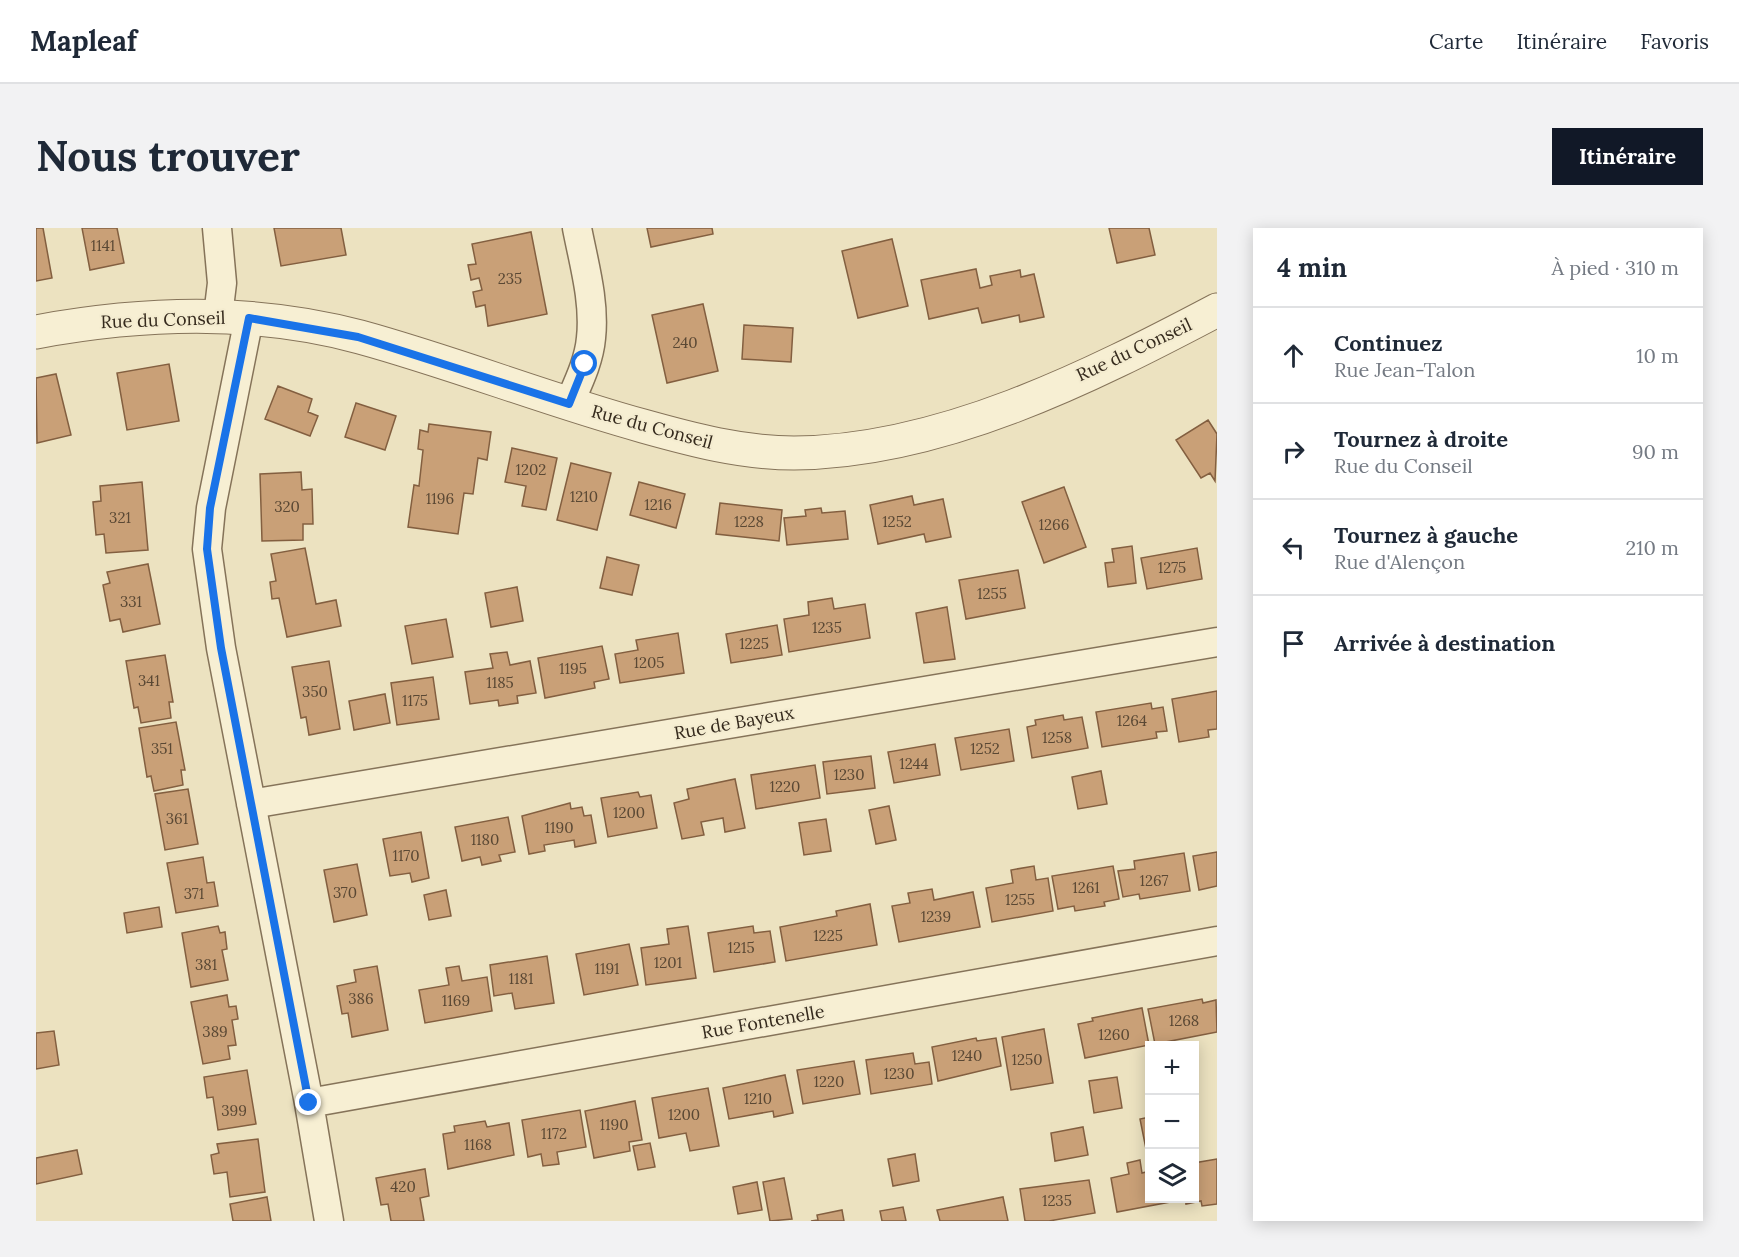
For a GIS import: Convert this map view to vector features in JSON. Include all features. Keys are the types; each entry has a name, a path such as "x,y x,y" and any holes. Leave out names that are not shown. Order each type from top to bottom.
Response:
{"street":[{"path":"217,228 222,283 234,317 207,549 215,615 309,1103 329,1221"},
{"path":"569,404 585,364 591,339 592,310 577,228"},
{"name":"Rue du Conseil","path":"36,332 124,319 234,317 358,337 569,404 697,441 744,451 794,453 866,446 924,435 1030,399 1217,310"},
{"name":"Rue de Bayeux","path":"251,804 1217,642"},
{"name":"Rue Fontenelle","path":"309,1103 1217,941"}],"building":[{"path":"36,228 43,228 52,278 36,281"},
{"path":"82,228 117,228 124,263 90,270"},
{"path":"274,228 341,228 346,255 281,266"},
{"path":"647,228 712,228 713,234 651,247"},
{"path":"1109,228 1149,228 1155,255 1117,263"},
{"path":"531,232 547,314 488,326 485,305 476,307 473,292 482,290 479,278 471,280 468,265 476,264 472,244"},
{"path":"892,239 908,306 858,318 842,251"},
{"path":"976,269 980,288 992,285 990,276 1020,270 1021,277 1034,274 1044,317 1020,322 1019,315 982,323 978,308 929,319 921,280"},
{"path":"703,304 718,371 667,383 652,315"},
{"path":"744,325 793,328 791,362 742,359"},
{"path":"169,364 179,421 127,430 117,373"},
{"path":"56,374 71,435 37,443 36,378"},
{"path":"278,386 312,399 308,412 318,416 310,436 265,419"},
{"path":"356,403 396,416 385,450 345,437"},
{"path":"1208,420 1217,434 1215,481 1210,473 1201,478 1176,440"},
{"path":"429,424 491,432 487,460 478,458 473,494 464,493 458,534 408,527 414,485 419,486 423,450 418,449 420,430 428,432"},
{"path":"512,448 557,458 546,510 522,506 526,486 505,482"},
{"path":"571,463 611,473 597,530 557,520"},
{"path":"301,472 302,490 312,489 313,524 303,524 303,540 262,541 260,474"},
{"path":"142,482 148,550 106,553 104,534 96,535 93,502 101,501 100,486"},
{"path":"639,482 685,494 676,528 630,515"},
{"path":"1064,487 1086,547 1044,563 1022,502"},
{"path":"912,496 914,505 943,499 951,537 926,542 924,534 878,544 870,505"},
{"path":"720,503 782,510 779,541 716,534"},
{"path":"821,508 822,513 845,511 848,539 787,545 784,518 806,516 805,510"},
{"path":"1132,546 1136,583 1108,587 1105,563 1114,562 1112,549"},
{"path":"305,548 316,604 336,600 341,626 287,637 279,598 272,599 270,582 276,581 271,554"},
{"path":"1197,548 1202,579 1147,589 1141,558"},
{"path":"607,557 639,565 632,595 600,588"},
{"path":"148,564 160,624 123,632 120,619 110,621 103,585 110,583 107,572"},
{"path":"1018,570 1025,608 966,619 959,580"},
{"path":"517,587 523,621 491,627 485,593"},
{"path":"832,598 834,609 865,604 870,638 789,652 784,619 809,615 808,602"},
{"path":"947,607 955,659 924,663 916,613"},
{"path":"446,619 453,657 412,664 405,626"},
{"path":"777,625 782,655 731,663 726,634"},
{"path":"678,633 684,673 620,683 615,654 638,650 636,640"},
{"path":"602,646 609,679 594,682 595,688 545,698 538,658"},
{"path":"507,652 510,665 530,661 536,693 517,696 518,703 499,706 498,700 470,704 465,672 493,668 490,654"},
{"path":"165,655 173,702 169,702 171,718 141,723 138,707 134,708 126,661"},
{"path":"329,661 340,729 309,735 306,717 301,718 292,667"},
{"path":"433,677 439,719 397,725 391,683"},
{"path":"1217,691 1217,729 1208,730 1209,737 1179,742 1172,699"},
{"path":"385,694 390,723 354,730 349,701"},
{"path":"1151,703 1152,709 1163,707 1167,731 1156,732 1157,738 1102,747 1096,712"},
{"path":"1063,715 1064,720 1082,717 1088,748 1032,758 1027,727 1036,725 1035,720"},
{"path":"176,722 185,770 181,770 183,785 154,791 151,776 147,777 139,728"},
{"path":"1009,729 1014,761 961,770 955,738"},
{"path":"935,744 940,775 894,783 888,752"},
{"path":"871,756 875,788 827,794 823,762"},
{"path":"815,765 820,798 756,809 751,775"},
{"path":"1101,771 1107,804 1078,809 1072,777"},
{"path":"735,779 745,828 725,832 723,818 701,822 704,835 682,839 674,803 689,799 687,789"},
{"path":"188,789 198,844 165,850 155,794"},
{"path":"638,792 640,797 651,795 657,828 608,837 601,798"},
{"path":"570,803 571,809 582,807 584,816 591,815 596,843 575,847 574,840 544,845 545,851 529,854 522,816"},
{"path":"889,806 896,840 876,844 869,810"},
{"path":"508,817 515,852 499,855 501,861 482,865 480,857 462,861 455,827"},
{"path":"826,819 831,851 804,855 799,823"},
{"path":"421,832 429,878 412,882 410,873 390,876 383,839"},
{"path":"1217,852 1217,886 1199,890 1193,856"},
{"path":"1184,853 1190,891 1140,899 1139,894 1123,897 1118,871 1135,869 1134,861"},
{"path":"203,857 207,883 214,882 218,906 176,913 167,863"},
{"path":"357,864 367,915 334,922 324,870"},
{"path":"1034,866 1036,880 1048,878 1053,911 992,922 986,888 1013,883 1011,870"},
{"path":"1113,866 1119,899 1104,902 1105,906 1075,911 1074,906 1058,909 1052,876"},
{"path":"932,889 934,900 973,892 980,927 899,942 892,906 910,903 908,893"},
{"path":"446,890 451,916 429,920 424,895"},
{"path":"870,904 877,945 786,961 780,927 837,916 836,911"},
{"path":"159,907 162,927 127,933 124,913"},
{"path":"218,926 220,933 225,932 227,949 222,950 228,980 191,987 182,933"},
{"path":"688,926 696,978 646,985 641,948 669,944 667,929"},
{"path":"753,926 754,933 770,931 775,962 714,972 708,933"},
{"path":"629,944 638,985 584,995 576,954"},
{"path":"547,956 554,1003 515,1009 512,993 494,996 490,965"},
{"path":"377,966 388,1030 352,1037 348,1013 342,1014 337,986 356,982 354,970"},
{"path":"459,966 462,981 487,977 492,1011 425,1023 419,990 449,985 446,968"},
{"path":"227,995 229,1007 236,1006 238,1019 232,1020 236,1045 228,1046 230,1059 203,1064 191,1002"},
{"path":"1202,999 1203,1003 1216,1000 1217,1032 1170,1041 1154,1041 1148,1009"},
{"path":"1142,1008 1148,1041 1145,1041 1145,1046 1085,1058 1078,1024 1093,1021 1092,1018"},
{"path":"1044,1029 1053,1083 1011,1090 1002,1037"},
{"path":"54,1031 59,1065 36,1069 36,1033"},
{"path":"976,1038 977,1041 996,1038 1001,1066 938,1081 932,1047"},
{"path":"913,1053 915,1064 929,1062 932,1084 871,1094 866,1060"},
{"path":"854,1061 860,1094 803,1104 797,1070"},
{"path":"247,1070 256,1124 218,1130 213,1097 207,1098 204,1077"},
{"path":"785,1075 793,1113 774,1117 773,1111 729,1119 723,1088"},
{"path":"1117,1077 1122,1108 1094,1113 1089,1081"},
{"path":"708,1088 719,1146 690,1151 686,1133 659,1138 652,1098"},
{"path":"635,1101 642,1140 629,1142 630,1151 594,1158 585,1111"},
{"path":"580,1110 586,1147 557,1152 559,1164 543,1166 541,1154 528,1157 522,1120"},
{"path":"1145,1118 1145,1144 1140,1119"},
{"path":"485,1121 487,1127 509,1123 514,1155 448,1169 443,1134 455,1132 454,1126"},
{"path":"1083,1127 1088,1155 1055,1161 1051,1133"},
{"path":"258,1139 265,1192 230,1197 227,1172 214,1174 211,1155 219,1153 217,1144"},
{"path":"650,1143 655,1167 638,1170 633,1146"},
{"path":"77,1150 82,1174 36,1184 36,1158"},
{"path":"915,1154 919,1181 893,1186 888,1159"},
{"path":"1217,1159 1217,1204 1202,1206 1201,1201 1199,1201 1199,1162"},
{"path":"1140,1160 1142,1173 1145,1172 1145,1203 1165,1203 1117,1212 1111,1178 1129,1174 1127,1163"},
{"path":"425,1169 429,1196 420,1198 424,1221 391,1221 388,1204 381,1205 376,1178"},
{"path":"784,1178 792,1219 770,1221 763,1182"},
{"path":"1089,1180 1095,1213 1049,1221 1025,1221 1020,1189"},
{"path":"757,1182 762,1210 738,1214 733,1187"},
{"path":"267,1197 271,1221 233,1221 230,1204"},
{"path":"1003,1197 1008,1221 940,1221 937,1210"},
{"path":"903,1207 906,1221 882,1221 880,1211"},
{"path":"842,1210 844,1221 811,1221 818,1220 817,1215"}],"route":[{"path":"309,1103 221,648 211,593 207,549 210,508 249,318 312,327 358,337 569,404 585,364"}]}
